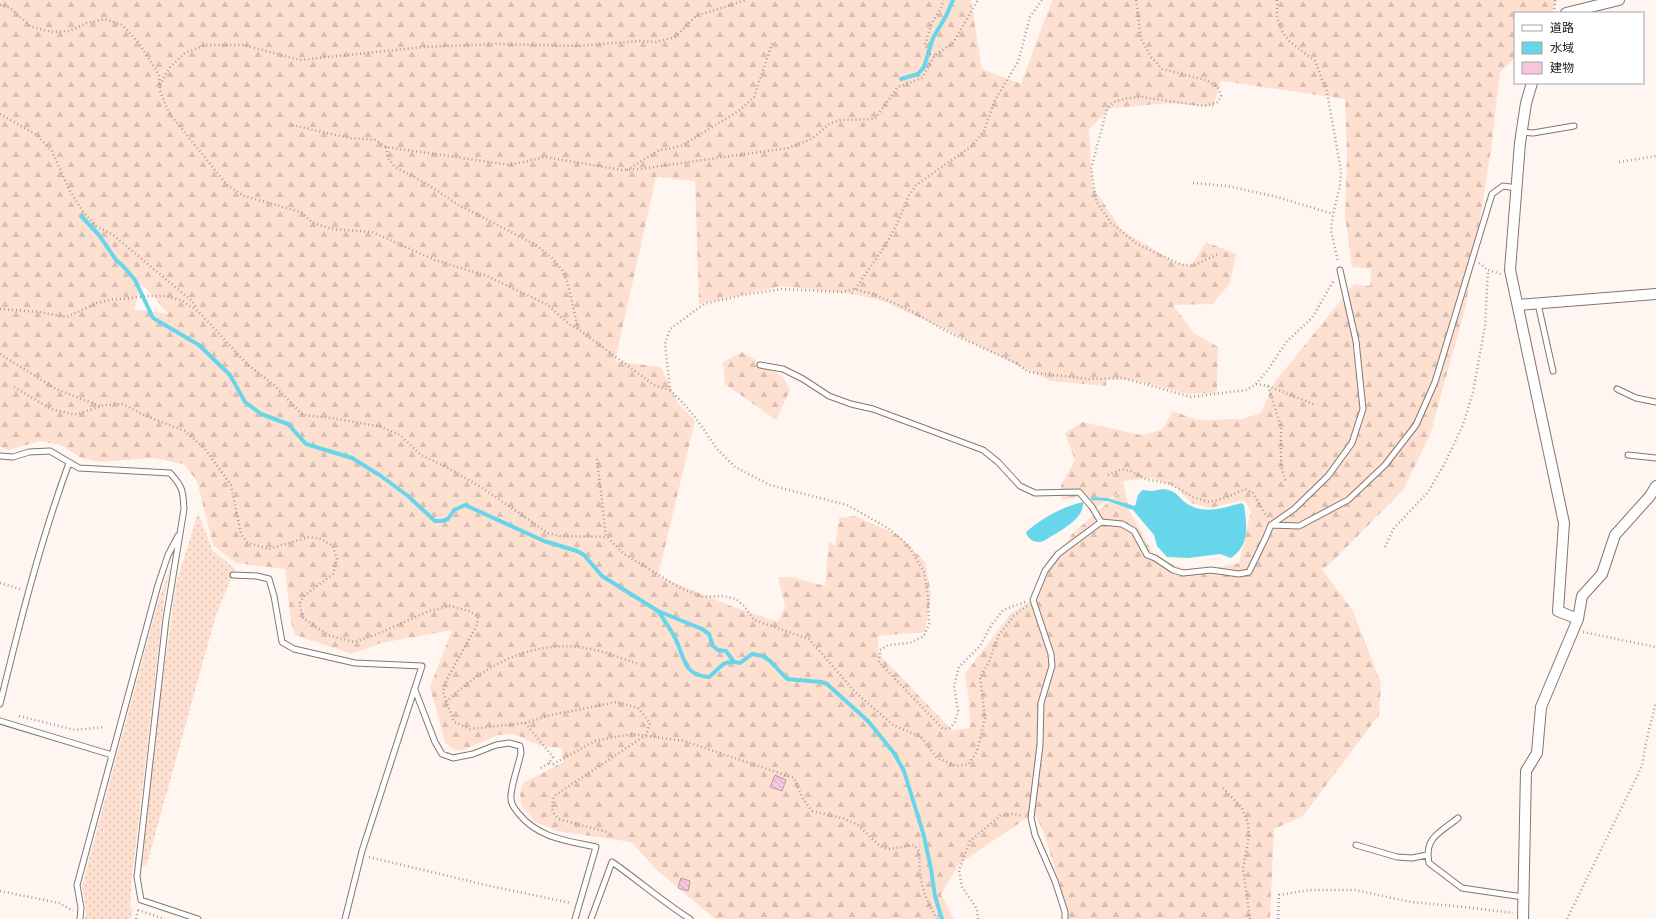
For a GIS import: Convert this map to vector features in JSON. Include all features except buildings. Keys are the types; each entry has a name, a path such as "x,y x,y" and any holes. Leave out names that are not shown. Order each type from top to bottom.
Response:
{"street":[{"path":"1570,12 1619,0"},
{"path":"1532,84 1526,103 1522,132 1510,270 1564,524 1558,610 1578,619"},
{"path":"1518,305 1656,294"},
{"path":"1523,917 1526,771 1537,753 1541,707 1578,619 1582,596 1602,574 1615,535 1652,499 1656,486"}],"lane":[{"path":"1522,132 1533,133 1574,126"},
{"path":"1270,525 1299,526 1348,500 1385,465 1416,425 1435,382 1492,194 1503,186 1517,188"},
{"path":"1065,919 1065,912 1055,881 1035,835 1031,818 1040,745 1041,703 1052,666 1051,654 1033,600 1045,571 1058,554 1101,522 1122,524 1134,532 1147,555 1155,558 1173,570 1183,573 1211,570 1239,574 1249,572 1266,537 1270,525 1294,509 1328,476 1352,443 1364,409 1356,341 1340,270"},
{"path":"1538,304 1553,371"},
{"path":"760,365 783,369 829,396 851,404 873,409 983,450 998,462 1020,486 1035,493 1079,492 1092,507 1101,522"},
{"path":"1617,388 1636,398 1656,402"},
{"path":"0,456 13,457 29,452 50,451 79,468 170,473 178,481 184,492 184,510 166,619 137,877 140,900 198,919"},
{"path":"1628,456 1656,458"},
{"path":"0,704 29,587 53,506 69,463"},
{"path":"80,918 81,908 77,886 158,585 168,555 180,532"},
{"path":"233,575 257,576 269,579 274,596 282,642 294,649 354,663 422,666 361,854 345,919"},
{"path":"415,690 435,742 442,754 453,758 473,754 496,745 509,743 520,746 521,753 511,795 512,806 523,819 538,831 558,839 596,847 575,919"},
{"path":"0,721 112,756"},
{"path":"1458,818 1430,841 1427,855 1429,863 1462,888 1523,897"},
{"path":"1356,845 1397,857 1412,858 1427,855"},
{"path":"591,919 612,862 641,882 666,904 690,919"}],"path":[{"path":"160,85 169,68 185,54 205,45 244,46 300,60 424,47 497,44 578,46 639,41 656,42 675,37 696,16 746,0"},
{"path":"935,55 930,54 925,45 931,25 942,6 943,0"},
{"path":"292,125 349,138 376,140 386,147 510,164 545,157 627,170 788,148 812,139 830,123 841,120 875,119 898,88 922,78 935,55 953,42 978,0"},
{"path":"855,290 885,246 896,226 908,197 916,186 972,146 984,131 995,100 1018,62 1030,17 1042,0"},
{"path":"1136,0 1141,39 1151,57 1162,69 1206,80 1218,87 1221,96 1218,102 1204,106 1142,97 1128,98 1114,102 1107,109 1091,169 1096,201 1111,223 1137,244 1182,265 1195,265 1218,254"},
{"path":"670,390 664,344 670,329 704,304 743,295 782,289 842,292 855,290 876,295 913,312 948,332 1016,362 1028,372 1056,377 1089,379 1123,378 1191,396 1246,390 1256,384 1287,341 1312,318 1340,270 1331,231 1333,214 1340,186 1341,171 1327,92 1315,61 1289,41 1281,30 1277,16 1277,0"},
{"path":"1554,12 1555,0"},
{"path":"0,4 10,8 30,26 51,32 69,31 105,19 122,25 139,43 159,75 160,91 169,113 227,185 244,196 301,212 313,223 332,229 372,232 435,260 487,276 548,304 570,325 578,329 654,385 670,390 698,421 717,449 736,467 770,485 847,505 888,528 908,545 924,572 928,597 929,624 924,636 910,643 888,645 880,650 879,662 943,729 950,728 957,717 958,711 954,686 959,667 980,646 992,624 1003,610 1033,600"},
{"path":"627,170 659,150 683,145 740,110 754,98 773,41"},
{"path":"0,114 37,135 52,151 70,191 84,213 97,227 112,234 125,244 192,301 199,312 248,366 273,384 303,415 332,418 382,427 400,435 421,455 481,487 548,533 560,536 607,537"},
{"path":"386,147 388,158 395,167 427,184 457,204 536,245 552,258 562,270 568,284 578,329"},
{"path":"1619,162 1656,156"},
{"path":"1193,183 1228,186 1277,197 1333,214"},
{"path":"1385,547 1394,528 1428,492 1445,463 1463,425 1473,392 1485,326 1488,270 1511,276"},
{"path":"0,308 39,312 62,318 97,303 114,299 163,296 181,300 199,312"},
{"path":"0,354 56,389 101,406"},
{"path":"1256,384 1268,386 1316,405"},
{"path":"1268,386 1281,427 1281,466 1286,482"},
{"path":"14,387 51,409 78,414 101,406 123,404 146,416 184,430 205,449 231,485 241,534 248,543 269,550 309,537 322,539 334,546 337,558 333,574 305,594 299,604 302,618 328,634 354,642 376,635 429,611 450,606 469,611 478,616 477,625 447,679 443,692 454,722 470,729 525,723 551,715 617,702 638,708 650,723 646,735 554,796 551,809 559,819 607,832"},
{"path":"597,459 607,537 624,554 682,589 703,597 723,596 736,599 744,606 754,620 809,640 855,692 893,725 921,737 937,758 957,766 970,764 977,751 985,718 980,677 988,664 999,635 1014,616 1033,600"},
{"path":"1108,475 1122,469 1130,470 1146,478 1171,484 1193,497 1209,502 1225,498 1245,489 1253,493 1266,513 1270,525"},
{"path":"0,583 21,589 29,587"},
{"path":"1578,619 1582,631 1656,647"},
{"path":"446,702 465,685 503,660 529,651 558,646 594,650 638,664"},
{"path":"1567,919 1642,766 1646,742 1656,702"},
{"path":"15,715 75,730 105,728"},
{"path":"525,723 554,757 549,763 539,769"},
{"path":"549,763 553,764 595,741 632,734 684,741 794,778 803,799 812,811 845,819 858,825 879,845 888,849 914,845 919,851 920,881 926,899 938,919"},
{"path":"1223,788 1242,808 1248,823 1249,836 1243,869 1250,919"},
{"path":"978,919 976,909 962,887 959,870 970,841 1001,815 1012,814 1031,818"},
{"path":"361,854 392,863 490,886 550,897 579,905"},
{"path":"1278,919 1280,895 1317,890 1354,890 1411,902 1464,907 1523,917"},
{"path":"0,891 59,903 69,907 80,918"},
{"path":"138,910 165,919"}],"green space":[{"path":"0,0 971,0 982,69 1021,84 1053,0 1557,0 1552,12 1514,12 1514,59 1500,72 1491,150 1466,305 1430,435 1403,490 1331,563 1322,569 1353,611 1381,683 1379,715 1303,816 1274,829 1270,919 1062,919 1060,885 1043,830 1034,813 959,864 941,895 954,919 715,919 657,870 631,842 557,831 535,822 521,805 520,792 523,783 563,762 562,748 541,746 514,734 498,735 461,751 453,749 445,742 430,687 452,630 381,643 352,654 295,635 291,622 285,569 236,563 213,545 197,481 184,464 153,458 99,462 81,458 61,445 40,441 9,450 0,447","holes":["1221,81 1345,99 1347,153 1345,216 1352,267 1371,269 1370,286 1354,284 1274,383 1261,413 1242,419 1197,420 1173,411 1162,430 1141,435 1083,422 1065,433 1075,460 1061,485 1062,500 1083,496 1090,512 1121,491 1072,534 1032,600 1011,613 965,674 969,700 970,728 952,730 878,653 878,636 925,632 931,594 925,562 898,535 855,516 839,518 835,546 829,540 825,586 791,577 778,577 785,607 778,622 731,606 658,576 695,421 678,403 661,367 615,361 656,177 695,181 699,304 782,286 852,294 883,301 953,333 1050,381 1106,386 1107,379 1134,380 1188,394 1217,393 1218,347 1194,333 1173,305 1213,304 1230,283 1236,254 1206,242 1191,266 1173,262 1121,229 1092,186 1089,129 1111,108 1172,103 1213,107","142,284 169,314 134,309","1153,478 1177,487 1191,503 1210,508 1244,500 1251,511 1239,563 1195,572 1156,559 1129,510 1123,481"]},
{"path":"742,352 783,377 790,390 776,420 725,384 723,362"},
{"path":"198,513 213,551 235,569 216,615 147,864 142,867 157,722 176,584"},
{"path":"171,565 165,592 132,877 130,908 133,910 131,919 85,919 86,910 82,886 157,606"}],"water":[{"path":"1163,489 1174,492 1186,503 1199,509 1206,510 1227,507 1241,503 1244,505 1246,534 1237,553 1231,558 1220,554 1188,558 1167,557 1157,546 1154,535 1133,510 1108,501 1091,500 1091,497 1107,498 1135,506 1138,495 1142,490 1152,491"},
{"path":"1083,502 1080,514 1075,520 1044,541 1035,542 1027,535 1026,532 1039,522 1060,510"}],"waterway":[{"path":"901,79 918,74 924,67 933,38 946,16 953,0"},
{"path":"81,216 99,235 116,260 135,280 153,318 199,345 230,375 245,402 261,414 288,424 306,444 352,458 381,476 408,496 435,521 448,519 454,510 465,505 544,541 577,551 584,555 602,576 658,611 702,629 709,634 713,646 718,650 726,651 734,662"},
{"path":"658,611 675,638 686,664 694,673 700,676 709,677 725,663 740,663 752,654 763,656 770,661 787,679 821,682 827,684 868,721 894,753 904,771 924,836 935,896 942,919"}]}
